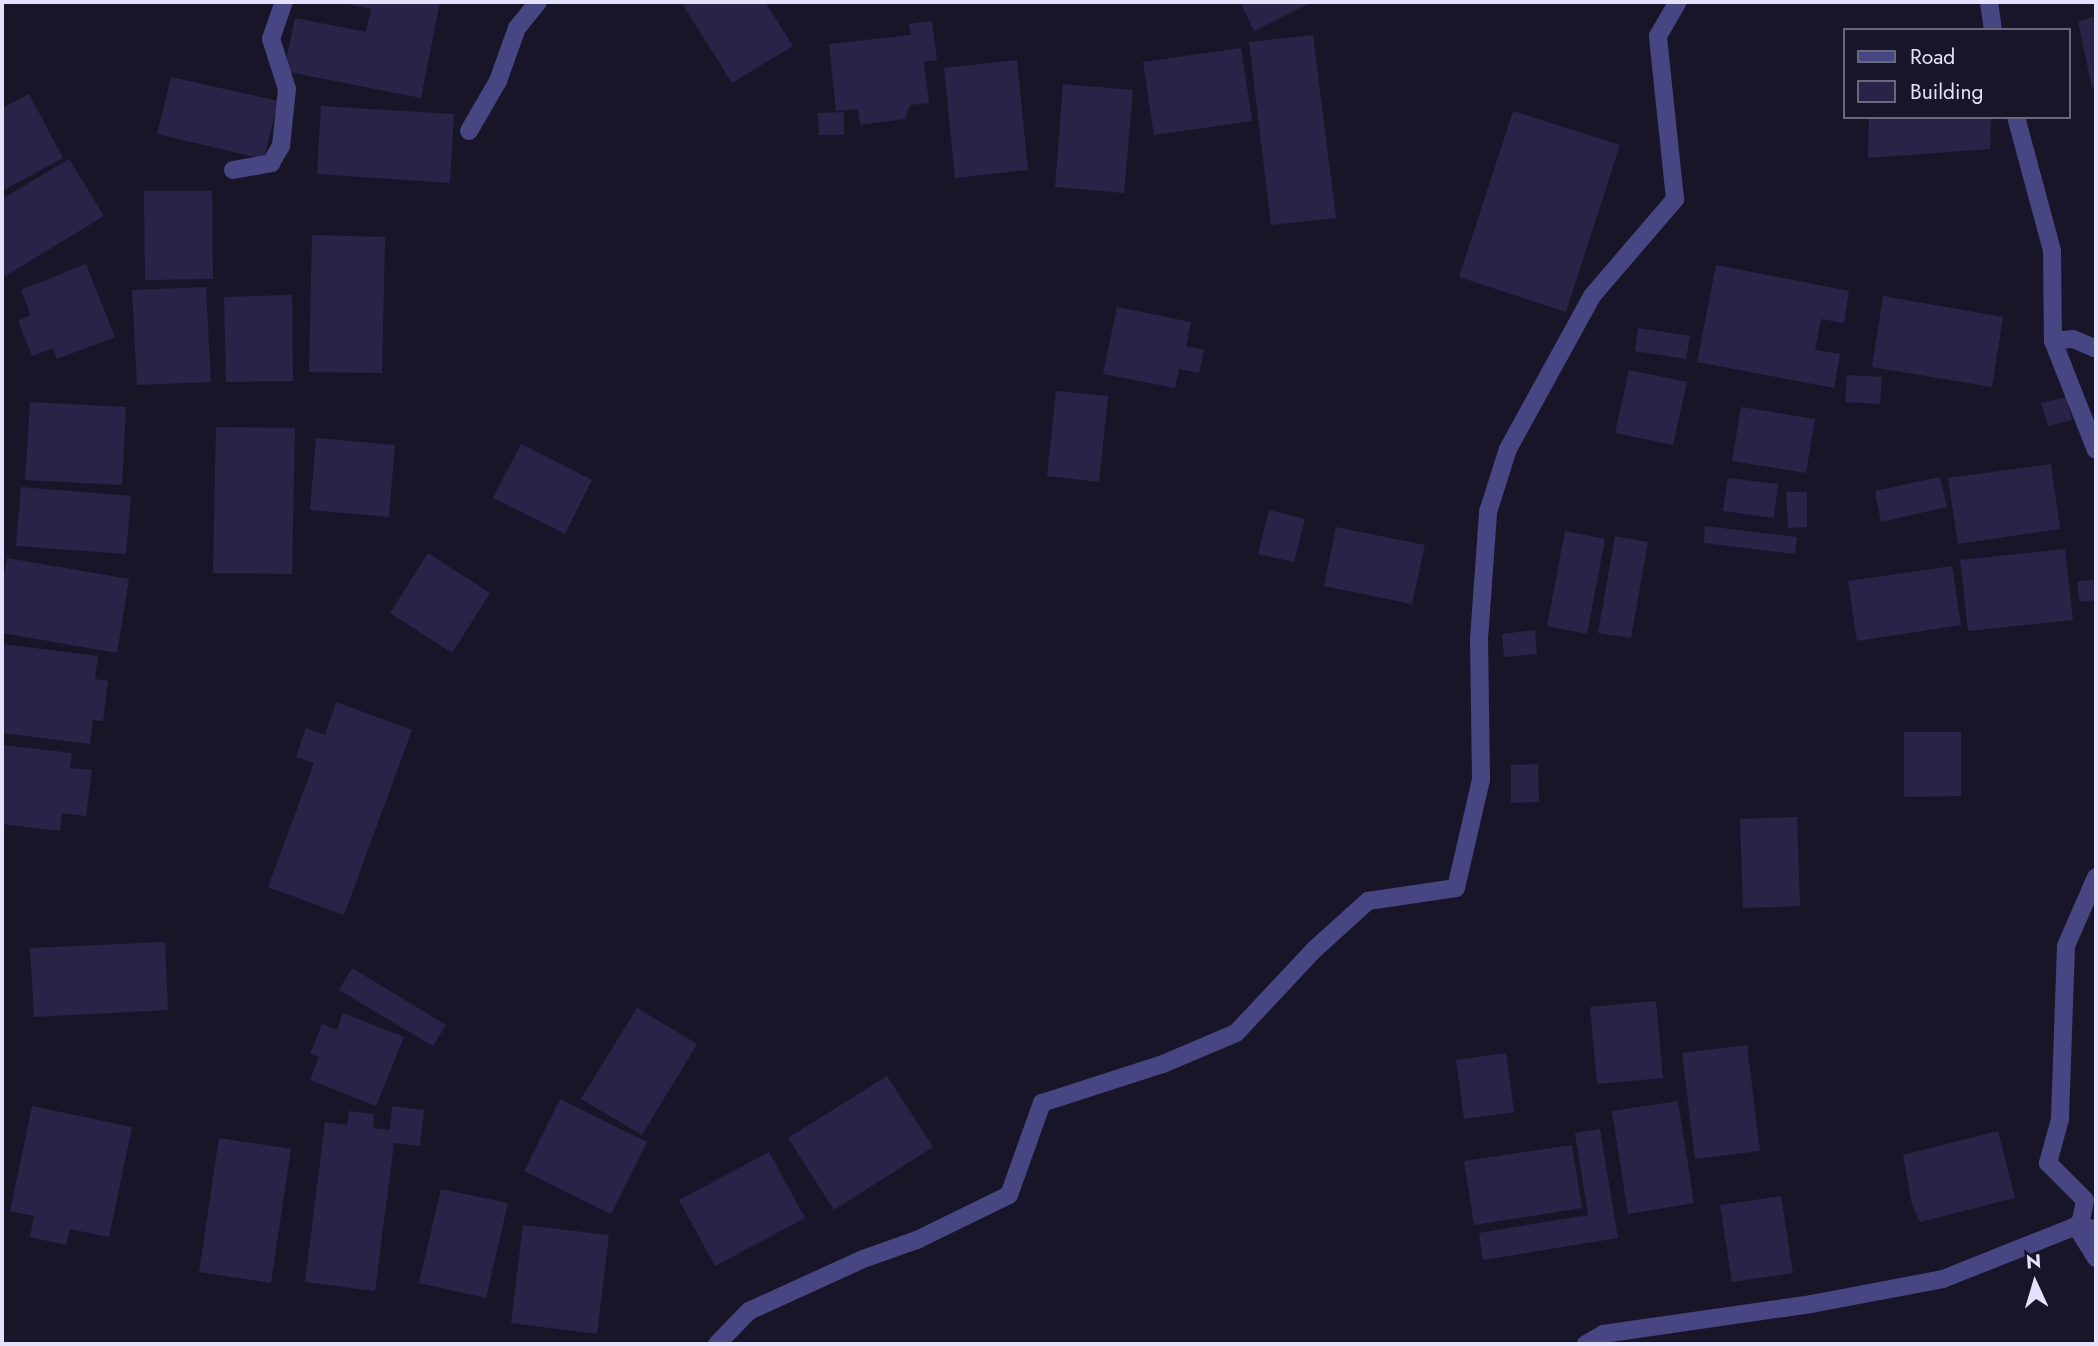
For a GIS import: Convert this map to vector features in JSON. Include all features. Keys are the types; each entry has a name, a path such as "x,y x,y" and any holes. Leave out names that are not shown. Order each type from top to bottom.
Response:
{"street":[{"path":"233,170 271,163 281,146 287,89 271,39 284,2"},
{"path":"469,131 498,81 517,28 538,2"},
{"path":"717,1344 749,1311 863,1259 917,1240 1009,1195 1042,1103 1163,1064 1236,1033 1315,949 1368,901 1455,888 1481,780 1479,639 1488,512 1508,449 1592,296 1675,199 1658,36 1678,2"},
{"path":"1989,2 1993,28"},
{"path":"2017,119 2052,250 2053,341 2096,450"},
{"path":"2053,341 2073,339 2096,349"},
{"path":"1586,1344 1603,1334 1811,1304 1944,1279 2076,1226 2081,1221 2085,1200 2048,1163 2060,1118 2066,946 2096,877"},
{"path":"2076,1226 2096,1230"},
{"path":"2076,1226 2096,1258"}],"building":[{"path":"338,2 440,2 421,98 284,71 295,18 366,32 371,9"},
{"path":"681,2 765,2 793,46 732,83"},
{"path":"1240,2 1312,2 1254,31"},
{"path":"2096,17 2096,87 2092,88 2078,21"},
{"path":"932,21 937,60 924,62 929,103 910,105 905,119 860,125 858,109 836,111 829,44 911,35 909,24"},
{"path":"1313,35 1336,218 1271,225 1249,42"},
{"path":"1241,48 1252,121 1154,135 1143,62"},
{"path":"1017,60 1028,170 955,178 944,68"},
{"path":"171,77 278,101 264,159 157,134"},
{"path":"1063,84 1133,90 1124,193 1055,187"},
{"path":"29,94 63,158 2,191 2,108"},
{"path":"321,106 454,114 450,183 317,174"},
{"path":"1513,111 1620,145 1566,312 1459,277"},
{"path":"844,112 844,135 819,135 818,113"},
{"path":"1869,119 1991,119 1990,149 1868,158"},
{"path":"69,159 104,216 2,278 2,199"},
{"path":"144,191 212,191 213,279 145,280"},
{"path":"312,235 385,237 382,373 309,372"},
{"path":"86,264 115,337 57,359 53,348 32,356 18,321 31,315 21,290"},
{"path":"1716,265 1849,291 1844,323 1821,319 1815,350 1840,354 1834,388 1697,362"},
{"path":"206,287 211,382 137,385 132,290"},
{"path":"292,295 293,381 226,382 224,297"},
{"path":"1883,296 2003,317 1992,387 1872,367"},
{"path":"1117,307 1191,322 1186,346 1204,350 1199,373 1179,369 1175,388 1103,374"},
{"path":"1638,328 1690,336 1686,359 1635,351"},
{"path":"1629,370 1687,382 1673,445 1615,433"},
{"path":"1847,375 1882,377 1880,404 1845,402"},
{"path":"1056,391 1108,396 1099,482 1047,476"},
{"path":"2066,397 2072,420 2048,426 2041,403"},
{"path":"30,402 126,407 122,485 25,480"},
{"path":"1741,407 1815,419 1806,473 1732,461"},
{"path":"216,427 295,428 292,574 213,573"},
{"path":"316,438 395,445 389,517 310,510"},
{"path":"521,444 592,480 565,534 493,498"},
{"path":"2051,464 2060,529 1958,544 1948,478"},
{"path":"1940,477 1947,507 1881,522 1875,491"},
{"path":"1728,478 1778,484 1774,518 1723,511"},
{"path":"21,487 131,496 126,554 16,546"},
{"path":"1786,492 1807,492 1807,527 1788,528"},
{"path":"1269,510 1305,519 1294,562 1258,554"},
{"path":"1705,526 1797,537 1795,554 1704,543"},
{"path":"1336,527 1425,545 1412,604 1324,586"},
{"path":"1565,531 1605,539 1587,634 1547,626"},
{"path":"1615,536 1648,542 1631,638 1598,633"},
{"path":"2065,549 2073,620 1968,631 1960,560"},
{"path":"428,553 490,593 452,653 390,613"},
{"path":"7,558 129,579 117,653 2,633 2,587"},
{"path":"1952,566 1961,625 1857,641 1848,581"},
{"path":"2096,579 2096,600 2080,602 2077,582"},
{"path":"1535,630 1537,654 1504,657 1502,634"},
{"path":"2,644 98,656 95,679 108,681 103,721 93,720 90,744 2,733"},
{"path":"336,702 412,730 344,915 268,887 314,763 296,757 306,728 325,735"},
{"path":"1904,732 1961,732 1961,796 1904,797"},
{"path":"2,745 72,753 70,768 92,770 86,816 62,813 60,831 2,824"},
{"path":"1538,764 1539,802 1511,803 1511,765"},
{"path":"1797,817 1800,906 1743,908 1740,819"},
{"path":"165,942 168,1010 34,1017 30,948"},
{"path":"352,968 446,1025 433,1046 339,990"},
{"path":"1656,1001 1663,1078 1597,1084 1590,1007"},
{"path":"637,1008 697,1044 642,1135 581,1099"},
{"path":"343,1013 404,1037 376,1106 310,1080 319,1057 310,1054 322,1024 337,1030"},
{"path":"1747,1045 1760,1151 1695,1159 1682,1053"},
{"path":"1506,1053 1514,1112 1464,1119 1456,1060"},
{"path":"887,1076 933,1147 834,1210 788,1138"},
{"path":"560,1099 647,1142 611,1214 524,1171"},
{"path":"1678,1101 1694,1203 1628,1214 1612,1111"},
{"path":"32,1106 132,1127 109,1237 70,1229 66,1245 30,1237 34,1216 10,1211"},
{"path":"392,1106 424,1110 420,1146 394,1143 375,1291 305,1282 325,1122 347,1125 349,1111 374,1114 373,1128 390,1130"},
{"path":"1600,1129 1618,1238 1483,1260 1479,1233 1588,1215 1575,1133"},
{"path":"1998,1131 2015,1198 1920,1222 1912,1205 1903,1155"},
{"path":"219,1138 291,1149 271,1283 199,1272"},
{"path":"1572,1145 1582,1208 1474,1225 1464,1161"},
{"path":"769,1152 805,1218 715,1266 679,1200"},
{"path":"441,1189 508,1203 486,1298 419,1283"},
{"path":"1781,1196 1793,1273 1732,1282 1720,1205"},
{"path":"523,1225 609,1235 597,1334 511,1323"}]}
